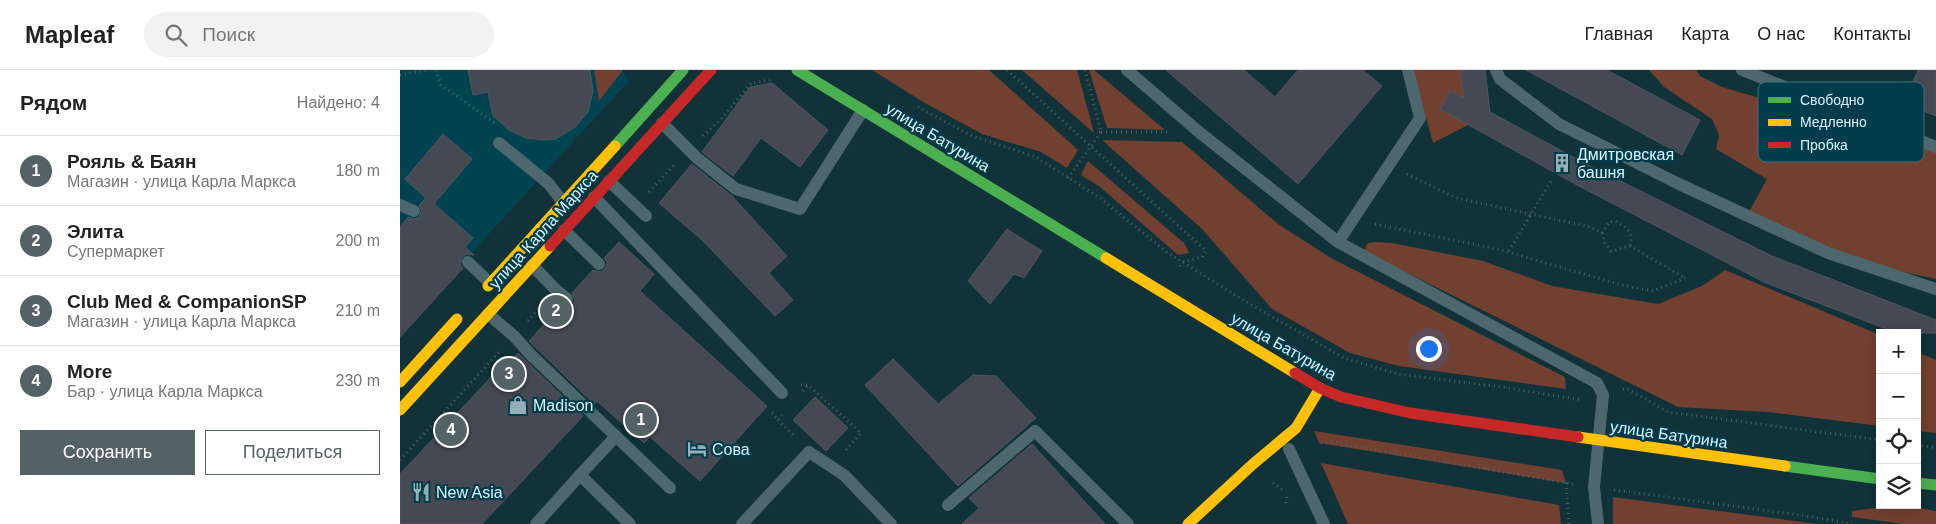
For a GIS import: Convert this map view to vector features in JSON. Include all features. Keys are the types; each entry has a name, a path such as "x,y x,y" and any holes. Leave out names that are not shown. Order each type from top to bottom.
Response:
{"main road":[{"name":"улица Карла Маркса","path":"478,297 683,70"},
{"name":"улица Карла Маркса","path":"400,410 711,70"},
{"name":"улица Батурина","path":"797,70 1320,388 1341,397 1410,413 1598,441 1876,478"},
{"path":"400,382 465,311"},
{"path":"1188,524 1296,428 1320,388"},
{"path":"1921,483 1936,485"}],"lane":[{"path":"1127,70 1199,132 1338,242 1597,384 1604,395 1594,487 1598,524"},
{"path":"1338,242 1420,118 1408,70"},
{"path":"1496,70 1500,79 1559,124 1679,184 1828,253 1936,289"},
{"path":"1742,70 1772,82"},
{"path":"662,123 688,149 736,189 800,209 863,110"},
{"path":"499,142 548,184 563,202"},
{"path":"1924,142 1936,147"},
{"path":"609,181 646,216"},
{"path":"594,197 788,389"},
{"path":"400,204 414,211"},
{"path":"564,230 599,264"},
{"path":"468,262 490,283"},
{"path":"532,265 567,299"},
{"path":"488,314 514,336 530,354 670,488"},
{"path":"948,505 1035,431 1128,524"},
{"path":"536,524 616,436"},
{"path":"1289,449 1324,524"},
{"path":"742,524 809,452 830,468 844,475 891,524"},
{"path":"580,475 630,524"}],"path":[{"path":"400,75 426,70"},
{"path":"436,70 441,85 498,125"},
{"path":"1007,70 1206,250 1202,257 1183,262"},
{"path":"1085,70 1101,132"},
{"path":"636,206 688,149 722,119 751,83 771,79"},
{"path":"915,106 972,136 1036,157 1100,198 1168,253 1248,303 1344,358 1398,374 1502,387 1587,401 1626,388 1668,412 1876,439"},
{"path":"1068,178 1101,132 1199,132"},
{"path":"1388,166 1456,198 1591,227 1602,233"},
{"path":"1508,252 1552,179"},
{"path":"1353,219 1508,252 1622,285 1653,291 1685,278 1630,246 1611,251 1604,243 1602,233 1609,222 1615,221 1627,227 1630,231 1630,246"},
{"path":"400,460 556,290"},
{"path":"788,389 808,385 861,433 830,468"},
{"path":"1319,443 1332,442 1566,483 1569,524"},
{"path":"1921,446 1936,448"},
{"path":"1269,480 1288,494 1286,503"},
{"path":"1618,491 1807,516 1852,524"}],"shaded area":[{"path":"400,70 622,70 629,81 400,331"},
{"path":"594,70 623,70 599,101"},
{"path":"872,70 989,70 1078,150 1067,168 1041,152 982,134 925,103"},
{"path":"1022,70 1077,70 1094,133"},
{"path":"1089,70 1094,70 1165,130 1107,128"},
{"path":"1413,70 1460,70 1468,125 1433,143"},
{"path":"1649,70 1696,70 1700,76 1722,87 1758,98 1758,162 1924,162 1924,146 1936,150 1936,279 1861,263 1749,212 1767,179 1716,149 1719,135 1712,119 1664,87"},
{"path":"1102,140 1182,142 1278,224 1331,258 1565,377 1566,389 1399,366 1350,353 1272,309 1202,229"},
{"path":"1088,161 1185,244 1189,253 1178,255 1099,186 1081,175"},
{"path":"1368,243 1392,243 1483,261 1552,286 1658,304 1702,286 1725,270 1876,333 1876,426 1767,412 1678,407 1381,260 1364,250"},
{"path":"1921,354 1936,360 1936,433 1921,431"},
{"path":"1314,431 1562,470 1566,483 1319,443"},
{"path":"1321,463 1559,505 1561,524 1348,524"},
{"path":"1613,497 1817,524 1613,524"},
{"path":"1876,508 1921,508 1936,511 1936,524 1904,524 1852,517 1852,511"}],"building":[{"path":"468,70 590,70 593,91 588,112 575,127 556,139 526,138 509,130 493,116 488,92 473,95"},
{"path":"1166,70 1244,70 1275,97 1298,70 1363,70 1382,86 1298,184"},
{"path":"1460,70 1485,70 1490,112 1588,165 1772,256 1936,320 1936,333 1921,333 1921,329 1887,329 1766,283 1577,185 1440,109 1450,90 1464,98"},
{"path":"1526,70 1607,70 1700,120 1682,155"},
{"path":"1918,70 1936,70 1936,116 1924,111 1924,82 1913,82"},
{"path":"772,83 828,130 800,167 761,138 733,176 702,152 750,87"},
{"path":"443,134 472,159 434,204 473,238 465,247 474,255 466,254 462,257 460,264 463,268 400,337 400,227 408,217 414,219 419,217 422,211 419,205 426,198 405,179"},
{"path":"692,164 732,196 787,256 769,273 793,300 775,316 702,240 659,203"},
{"path":"1007,229 1042,251 1024,278 1014,274 990,304 968,281"},
{"path":"619,242 654,274 640,291 767,406 700,481 650,437 644,443 597,401 594,404 529,341 562,305 566,307 573,304 575,300 572,293 593,270 601,272 605,269 607,262 604,258"},
{"path":"518,353 583,416 482,524 400,524 400,474 511,356 513,358"},
{"path":"893,359 938,404 973,375 996,376 1036,418 958,486 865,385"},
{"path":"815,397 848,428 826,451 793,420"},
{"path":"1032,444 1105,524 962,524 979,508 969,498"}],"traffic: fast":[{"path":"615,146 683,70"},
{"path":"797,70 1106,258"},
{"path":"1785,466 1876,478"},
{"path":"1921,483 1936,485"}],"traffic: slow":[{"path":"488,286 615,146"},
{"path":"400,410 550,246"},
{"path":"1106,258 1295,373"},
{"path":"400,382 457,319"},
{"path":"1188,524 1253,464 1296,428 1320,388"},
{"path":"1578,437 1785,466"}],"traffic: jam":[{"path":"550,246 711,70"},
{"path":"1295,373 1320,388 1341,397 1410,413 1578,437"}],"place":[{"name":"Дмитровская башня","path":"1562,163"},
{"name":"Элита","path":"556,311"},
{"name":"Club Med & CompanionSP","path":"509,374"},
{"name":"Madison","path":"518,405"},
{"name":"Рояль & Баян","path":"641,420"},
{"name":"More","path":"451,430"},
{"name":"Сова","path":"697,449"},
{"name":"New Asia","path":"421,492"}]}
